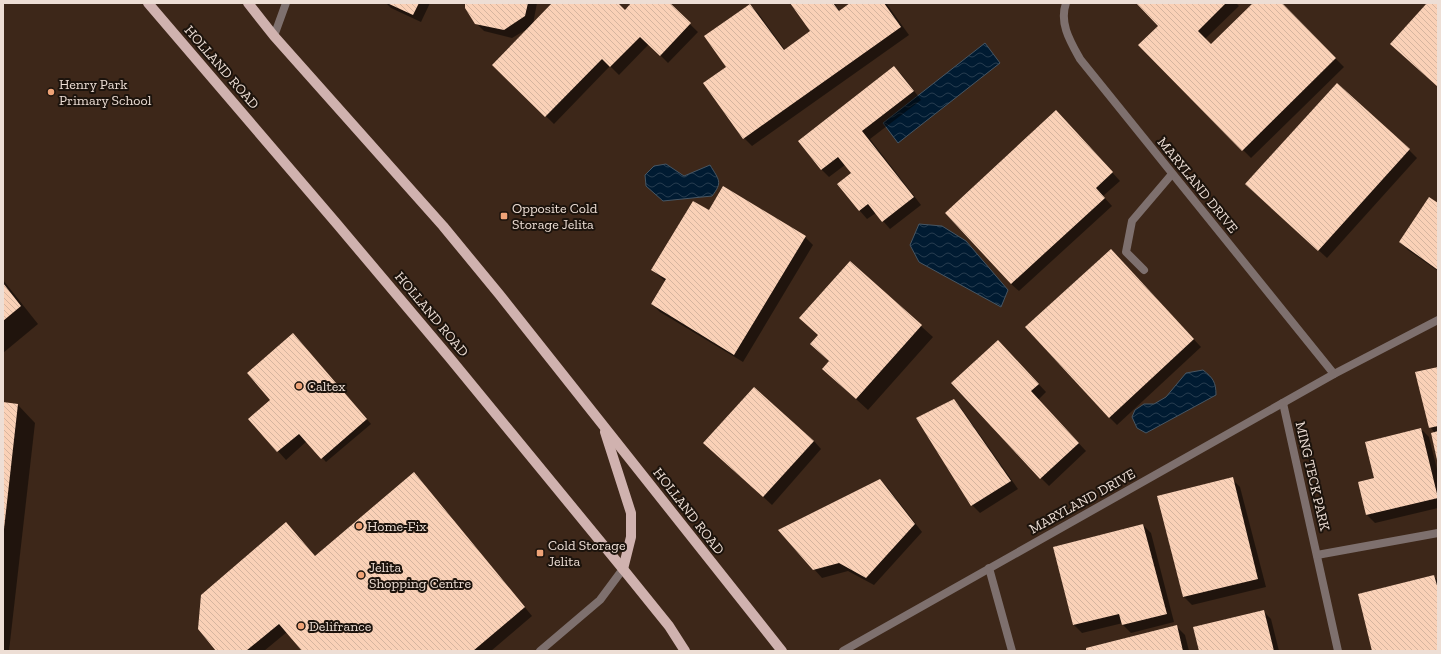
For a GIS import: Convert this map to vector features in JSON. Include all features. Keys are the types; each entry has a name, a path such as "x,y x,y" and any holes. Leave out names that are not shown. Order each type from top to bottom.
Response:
{"main road":[{"name":"HOLLAND ROAD","path":"148,3 439,345 669,626 685,651"},
{"name":"HOLLAND ROAD","path":"248,3 274,36 443,226 782,651"},
{"path":"602,424 631,513 631,537 623,569"}],"street":[{"path":"274,36 286,3"},
{"name":"MARYLAND DRIVE","path":"1066,3 1063,21 1068,38 1080,59 1334,374"},
{"path":"1144,270 1126,252 1132,221 1172,174"},
{"name":"MARYLAND DRIVE","path":"843,651 1334,374 1438,320"},
{"name":"MING TECK PARK","path":"1283,403 1318,555 1338,651"},
{"path":"1318,555 1438,532"},
{"path":"989,568 1012,651"},
{"path":"540,651 600,600 623,569"}],"water":[{"path":"985,43 1000,63 898,143 883,123"},
{"path":"666,164 684,176 710,165 717,178 719,184 718,187 712,196 663,201 646,186 645,175 654,166"},
{"path":"919,224 942,226 966,241 1008,290 1001,307 919,262 910,245"},
{"path":"1203,370 1213,381 1216,395 1146,433 1137,428 1132,417 1135,410 1144,404 1154,404 1166,397 1186,373"}],"building":[{"path":"387,3 419,3 413,15"},
{"path":"465,3 528,3 525,16 504,30 475,24 465,8"},
{"path":"552,3 618,3 625,10 631,3 670,3 691,23 660,56 640,37 610,67 602,59 545,117 492,65"},
{"path":"790,3 833,3 839,11 850,3 884,3 901,27 743,139 703,83 726,67 704,36 750,4 784,50 810,31"},
{"path":"1226,3 1198,31 1211,44 1253,3 1282,3 1336,58 1242,151 1138,45 1158,26 1137,4"},
{"path":"1427,3 1438,3 1438,87 1390,44"},
{"path":"894,66 914,91 862,131 914,197 882,222 868,204 859,211 837,184 851,173 838,157 821,170 798,141"},
{"path":"1337,83 1410,149 1318,251 1245,184"},
{"path":"1056,110 1113,172 1096,188 1105,198 1011,284 945,213"},
{"path":"723,186 806,236 734,355 651,304 666,279 651,270 693,201 709,210"},
{"path":"1429,197 1438,203 1438,270 1399,242"},
{"path":"1111,249 1194,339 1109,418 1025,327"},
{"path":"850,261 922,325 856,399 822,369 829,361 810,344 818,335 799,318"},
{"path":"3,283 21,306 3,321"},
{"name":"Caltex","path":"293,333 367,419 321,459 299,434 277,452 248,419 270,400 247,373"},
{"path":"998,340 1039,384 1031,391 1079,443 1040,479 951,383"},
{"path":"1438,367 1438,426 1429,428 1415,372"},
{"path":"754,387 814,441 763,497 703,443"},
{"path":"954,399 1011,481 971,506 916,418"},
{"path":"3,402 18,404 4,529 3,529"},
{"path":"1421,428 1438,498 1366,515 1358,482 1374,478 1365,442"},
{"path":"1438,431 1438,460 1437,460 1431,433"},
{"name":"Jelita Shopping Centre","path":"414,472 525,607 473,651 302,651 279,624 246,651 216,651 198,629 201,595 286,522 315,556"},
{"path":"1233,477 1258,579 1183,597 1157,496"},
{"path":"880,479 915,524 866,578 839,563 813,570 778,530"},
{"path":"1143,524 1167,614 1122,625 1119,614 1073,625 1053,547"},
{"path":"1434,575 1438,589 1438,651 1372,651 1358,594"},
{"path":"1264,610 1274,651 1199,651 1193,627"},
{"path":"1177,625 1183,651 1086,651 1086,648"}],"place":[{"name":"Henry Park Primary School","path":"51,92"},
{"name":"Opposite Cold Storage Jelita","path":"504,216"},
{"name":"Caltex","path":"299,386"},
{"name":"Home-Fix","path":"359,526"},
{"name":"Cold Storage Jelita","path":"540,553"},
{"name":"Jelita Shopping Centre","path":"361,575"},
{"name":"Delifrance","path":"301,626"}]}
